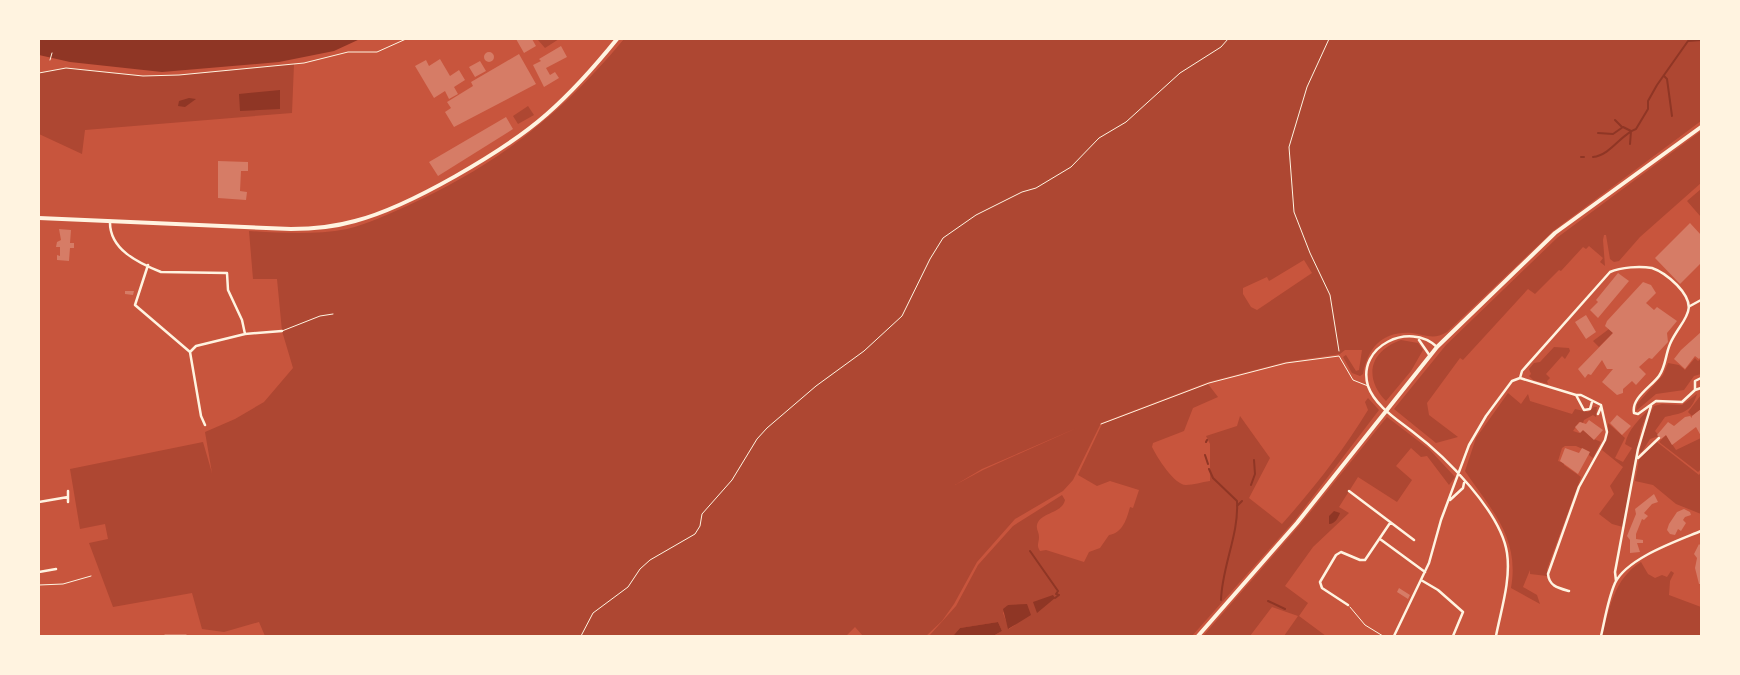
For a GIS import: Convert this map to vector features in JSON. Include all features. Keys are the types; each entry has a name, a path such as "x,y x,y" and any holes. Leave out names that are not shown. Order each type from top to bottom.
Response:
{"main road":[{"path":"39,218 261,228 320,228 357,221 391,208 494,152 536,123 560,102 617,39"},
{"path":"1198,636 1297,523 1437,347 1555,234 1701,126"}],"street":[{"path":"110,221 111,234 120,248 132,258 161,272 227,273 228,290 242,320 245,334"},
{"path":"148,265 135,305 190,352 201,416 205,425"},
{"path":"1520,378 1522,372 1610,272 1617,269 1646,268 1659,271 1685,295 1690,306 1689,312 1670,344 1665,366 1658,378 1635,402 1634,413 1638,414 1658,401 1682,402 1695,390 1701,388"},
{"path":"1690,306 1701,300"},
{"path":"190,352 196,346 245,334 282,331"},
{"path":"1437,347 1427,340 1400,336 1378,347 1368,367 1368,386 1377,400 1431,446 1458,475 1489,511 1502,534 1507,554 1508,576 1496,636"},
{"path":"1418,339 1430,356"},
{"path":"1394,636 1425,572 1469,445 1486,416 1512,381 1520,378 1576,395 1582,395 1592,402 1601,405"},
{"path":"1695,390 1695,381 1701,378"},
{"path":"1576,395 1581,408 1587,411 1592,408 1592,402"},
{"path":"1601,636 1616,582 1615,572 1637,459 1651,404"},
{"path":"1598,414 1601,405"},
{"path":"1569,591 1552,585 1548,574 1579,487 1605,440 1607,432 1601,405"},
{"path":"1637,459 1659,438"},
{"path":"1449,500 1463,488 1464,483"},
{"path":"68,491 68,502"},
{"path":"1349,491 1390,520 1390,523 1414,540"},
{"path":"39,502 68,496"},
{"path":"1348,605 1322,588 1320,582 1336,555 1341,552 1362,561 1390,523"},
{"path":"1616,582 1639,560 1701,531"},
{"path":"1380,539 1425,572"},
{"path":"39,572 56,569"},
{"path":"1421,580 1438,590 1463,612 1453,636"},
{"path":"165,636 186,636"}],"lane":[{"path":"282,331 320,316 333,314"},
{"path":"1101,424 1209,383 1286,363 1340,356 1353,380 1368,386"},
{"path":"39,585 63,584 91,576"}],"path":[{"path":"39,73 66,68 143,76 179,75 304,63 354,52 377,52 406,39"},
{"path":"581,636 593,613 628,587 640,569 650,560 696,534 700,526 702,514 732,480 757,439 768,428 816,386 864,351 902,316 930,259 943,238 976,215 1022,192 1036,188 1071,167 1098,138 1126,122 1184,70 1216,50 1228,39"},
{"path":"1329,39 1307,87 1289,147 1294,212 1310,253 1330,295 1340,356"},
{"path":"50,60 52,53"},
{"path":"1348,605 1364,624 1384,636"}],"shaded area":[{"path":"39,39 360,39 334,51 279,62 162,72 70,62 39,55"},
{"path":"559,39 545,48 538,40"},
{"path":"624,39 1701,39 1701,121 1553,231 1447,332 1438,336 1402,333 1385,338 1373,349 1365,364 1363,374 1360,376 1352,373 1343,357 1346,355 1356,371 1359,370 1362,350 1345,350 1340,354 1285,362 1208,382 1101,423 1073,480 1063,491 1015,519 977,562 954,604 942,621 926,636 863,636 855,627 846,636 265,636 259,622 224,632 202,629 192,593 113,607 89,543 108,539 105,524 80,529 70,469 203,442 212,473 205,432 235,419 264,402 293,368 282,331 277,279 253,279 249,231 311,233 335,231 370,222 407,206 470,173 526,136 576,91","holes":["1304,260 1312,273 1257,310 1251,307 1243,294 1243,288 1267,277 1269,281","1079,427 983,470 955,485 982,469"]},
{"path":"294,64 292,113 85,130 82,154 39,134 39,73 66,68 143,76 179,75"},
{"path":"280,90 280,109 240,111 239,94"},
{"path":"189,98 196,99 185,107 178,106 179,101"},
{"path":"528,106 534,115 518,124 513,116"},
{"path":"1701,131 1701,183 1640,237 1619,261 1614,262 1610,259 1606,235 1604,235 1603,240 1605,266 1600,262 1603,258 1589,246 1586,249 1583,247 1561,271 1559,270 1535,294 1528,289 1463,360 1460,358 1427,403 1429,415 1458,437 1436,443 1394,409 1446,345 1558,237"},
{"path":"1701,189 1701,217 1687,201"},
{"path":"1609,329 1613,333 1599,347 1593,341"},
{"path":"1401,340 1418,343 1423,350 1411,371 1386,401 1374,383 1373,366 1382,351"},
{"path":"1554,347 1569,348 1570,351 1565,359 1562,356 1546,374 1550,378 1547,381 1548,384 1533,380 1529,376 1531,374 1529,369 1534,363 1540,362"},
{"path":"1695,358 1698,361 1701,359 1701,374 1694,376 1684,390 1656,394 1636,411 1637,404 1663,375 1668,363 1679,365 1685,370"},
{"path":"1208,384 1218,397 1193,408 1184,431 1153,443 1152,447 1166,470 1181,484 1189,485 1210,481 1210,444 1206,436 1237,426 1240,416 1270,458 1249,498 1282,524 1317,483 1349,440 1368,410 1365,402 1368,398 1379,410 1295,520 1192,636 993,636 1002,631 998,622 960,628 953,636 929,636 956,606 978,565 1013,526 1062,495 1065,500 1063,505 1042,518 1037,525 1040,551 1046,550 1084,562 1089,552 1100,548 1109,535 1114,534 1121,528 1130,507 1133,508 1139,490 1110,481 1097,486 1078,475 1102,424","holes":["1008,605 1017,606 1015,625 1009,629 1003,613"]},
{"path":"1508,393 1521,404 1528,394 1530,401 1572,414 1575,409 1588,412 1597,407 1596,417 1593,415 1584,420 1583,423 1579,422 1573,431 1579,433 1583,430 1601,442 1593,458 1589,455 1589,452 1576,446 1565,446 1562,448 1558,461 1564,463 1564,465 1581,477 1547,569 1547,576 1530,574 1530,570 1523,587 1537,595 1540,604 1511,588 1513,570 1507,539 1493,512 1465,471 1476,438"},
{"path":"1697,394 1695,401 1684,412 1665,417 1655,431 1659,436 1650,439 1642,452 1639,453 1648,418 1654,406 1662,404 1682,405"},
{"path":"1701,395 1701,409 1692,416 1688,412"},
{"path":"1649,409 1641,429 1623,527 1612,524 1599,514 1614,494 1610,486 1623,467 1602,450 1608,432 1608,423 1625,438 1615,458 1623,462 1632,448 1625,444 1629,433"},
{"path":"1387,417 1429,449 1455,477 1449,485 1427,456 1421,457 1411,448 1396,466 1412,480 1397,502 1358,477 1339,507 1349,513 1313,547 1285,586 1308,603 1299,616 1326,636 1284,636 1298,616 1272,607 1250,636 1203,636 1299,526"},
{"path":"1666,435 1676,450 1701,438 1701,469 1698,472 1659,442"},
{"path":"1657,442 1699,475 1701,472 1701,514 1676,504 1653,485 1635,481 1639,459"},
{"path":"1334,511 1340,513 1335,522 1329,524 1329,516"},
{"path":"1641,562 1648,574 1655,578 1662,575 1667,577 1671,571 1674,573 1670,581 1669,595 1701,607 1701,636 1602,636 1614,594 1625,577"},
{"path":"1053,595 1055,598 1037,613 1033,602"},
{"path":"1027,604 1031,615 1008,629 1003,609 1008,605"},
{"path":"998,622 1002,631 993,636 953,636 960,628"}],"building":[{"path":"516,39 532,39 536,46 524,53"},
{"path":"561,46 567,57 546,68 550,75 555,72 559,78 544,87 533,65 541,61 539,59"},
{"path":"487,52 491,52 494,57 493,61 487,62 484,59 484,55"},
{"path":"519,54 536,84 454,127 445,112 451,108 447,102 473,86 471,82"},
{"path":"440,59 450,76 459,70 465,80 454,87 458,94 449,99 445,91 434,98 415,66 426,60 429,66"},
{"path":"480,61 486,71 475,77 469,67"},
{"path":"506,117 513,129 438,176 429,162"},
{"path":"218,161 248,162 248,171 241,171 240,191 247,192 246,200 218,198"},
{"path":"1690,223 1701,235 1701,263 1680,284 1655,258"},
{"path":"59,229 71,230 70,243 74,243 74,248 70,248 69,261 57,260 57,255 60,256 60,247 56,247 57,242 61,240"},
{"path":"1618,273 1629,281 1598,318 1590,310 1598,302 1596,300"},
{"path":"1643,282 1651,285 1656,293 1646,303 1654,310 1657,307 1677,321 1667,333 1668,342 1652,359 1649,358 1639,367 1646,374 1636,385 1632,381 1623,389 1623,393 1617,395 1602,382 1613,369 1607,369 1602,360 1591,375 1588,374 1585,378 1578,369 1613,333 1605,326 1607,321"},
{"path":"125,291 134,291 133,295 125,294"},
{"path":"1586,315 1596,332 1586,339 1575,322"},
{"path":"1701,332 1701,357 1699,359 1695,356 1685,369 1674,359"},
{"path":"1701,409 1701,436 1696,427 1672,445 1666,435 1661,439 1657,435 1668,422 1674,426 1685,417 1690,416 1692,418"},
{"path":"1617,415 1631,426 1622,435 1610,423"},
{"path":"1589,420 1603,430 1594,440 1583,430 1580,433 1575,427 1580,422 1586,424"},
{"path":"1565,448 1579,453 1582,448 1590,452 1578,474 1560,461"},
{"path":"1654,494 1658,502 1652,504 1644,513 1648,516 1644,520 1642,519 1636,534 1636,539 1643,540 1643,543 1637,543 1640,552 1630,553 1630,540 1627,536 1636,514 1635,509"},
{"path":"1684,509 1690,512 1691,515 1683,520 1686,523 1681,531 1678,529 1675,535 1670,534 1667,530 1669,524 1677,512"},
{"path":"1699,544 1701,546 1701,584 1699,584 1695,568 1697,558 1694,554"},
{"path":"1399,588 1410,595 1408,599 1397,592"}],"waterway":[{"path":"1593,157 1611,149 1625,135 1636,129 1648,109 1648,101 1657,85 1688,41 1701,40"},
{"path":"1664,76 1667,79 1672,116"},
{"path":"1615,120 1622,127"},
{"path":"1598,133 1613,134 1623,127 1631,131 1630,144"},
{"path":"1205,455 1208,464"},
{"path":"1251,485 1255,474 1254,460"},
{"path":"1209,469 1213,478 1237,501 1237,514 1224,575 1221,600"},
{"path":"1237,506 1242,501"},
{"path":"1030,551 1058,591 1056,594 1059,595 1055,598"},
{"path":"1268,601 1285,609"}]}
